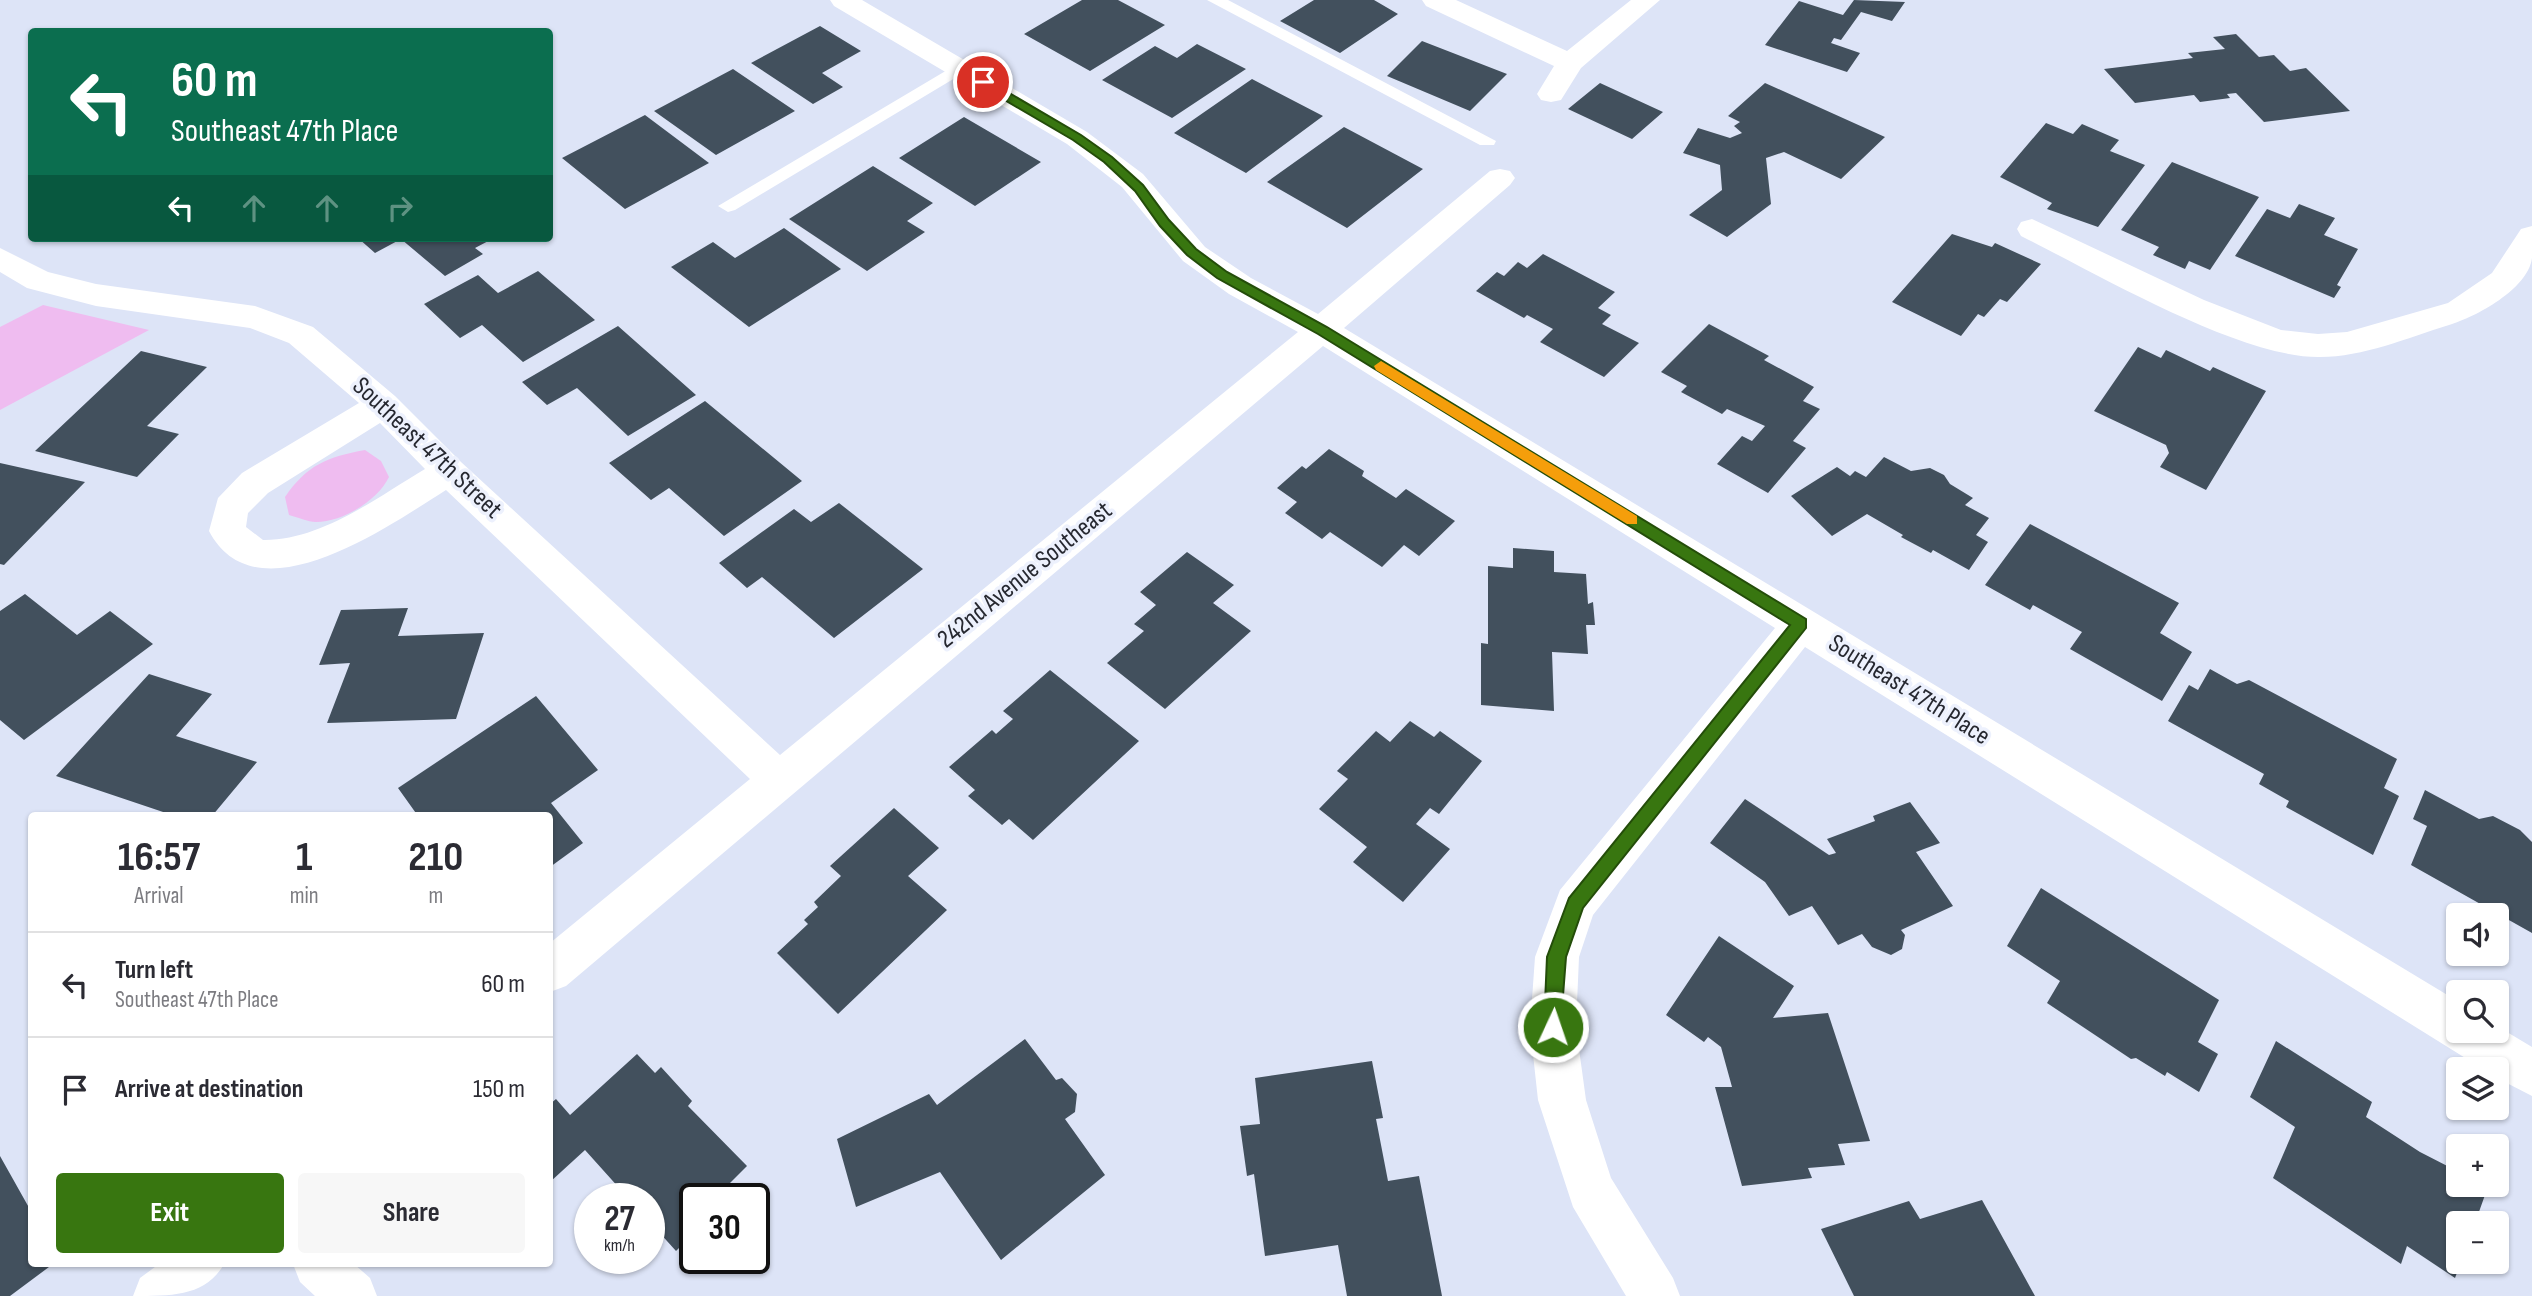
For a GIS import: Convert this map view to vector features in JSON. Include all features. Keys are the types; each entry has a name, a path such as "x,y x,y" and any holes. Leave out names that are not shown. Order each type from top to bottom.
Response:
{"street":[{"name":"Southeast 47th Place","path":"843,0 1077,138 1108,160 1139,188 1164,223 1192,252 1222,275 1322,331 2446,1020"},
{"path":"1435,0 1570,63"},
{"path":"1551,94 1570,63 1647,0"},
{"name":"242nd Avenue Southeast","path":"553,968 778,779 1322,331 1500,178"},
{"path":"2032,229 2193,309 2277,341 2318,346 2347,344 2459,311 2503,281 2532,236"},
{"name":"Southeast 47th Street","path":"0,258 38,280 96,295 255,317 301,335 383,405 449,471 778,779"},
{"path":"383,405 255,483 232,508 228,531 244,548 265,556 298,550 358,525 449,471"},
{"path":"1655,1296 1590,1190 1562,1100 1553,1027 1556,957 1575,904 1801,624"},
{"path":"2483,1043 2532,1073"},
{"path":"158,1296 195,1267"},
{"path":"321,1267 352,1296"}],"lane":[{"path":"1215,0 1488,141"},
{"path":"728,206 959,68"}],"shaded area":[{"path":"43,305 149,330 0,410 0,327"},
{"path":"365,450 381,461 389,477 377,494 348,514 326,521 313,522 289,515 285,497 301,477 319,464"}],"building":[{"path":"1082,0 1118,0 1165,25 1090,71 1024,34"},
{"path":"1314,0 1374,0 1398,14 1340,53 1280,21"},
{"path":"1854,0 1905,2 1892,21 1861,12 1841,40 1834,38 1831,43 1860,53 1847,72 1765,45 1799,1 1843,15"},
{"path":"820,26 861,51 822,73 843,87 813,104 751,63"},
{"path":"2236,34 2259,57 2274,55 2290,71 2306,68 2350,111 2264,122 2236,93 2227,94 2230,98 2200,102 2194,95 2135,103 2104,69 2193,58 2188,53 2225,49 2213,37"},
{"path":"1422,41 1507,74 1470,111 1387,76"},
{"path":"1197,44 1246,69 1172,118 1102,80 1155,46 1177,58"},
{"path":"733,69 795,111 716,155 654,111"},
{"path":"1252,79 1323,116 1246,173 1174,133"},
{"path":"1600,83 1663,112 1632,139 1568,109"},
{"path":"1765,83 1885,137 1841,179 1784,152 1766,158 1771,204 1727,237 1689,215 1722,190 1720,165 1683,153 1698,128 1730,138 1742,133 1734,126 1740,122 1728,116"},
{"path":"645,115 709,163 625,209 562,158"},
{"path":"964,117 1041,162 975,206 899,158"},
{"path":"2046,123 2073,134 2082,124 2119,140 2110,151 2145,165 2098,227 2047,209 2052,203 2000,177"},
{"path":"1344,127 1423,169 1347,228 1267,182"},
{"path":"2172,162 2259,197 2210,270 2189,261 2185,269 2153,255 2159,247 2121,230"},
{"path":"873,166 933,203 907,221 925,232 867,271 789,219"},
{"path":"2299,204 2335,218 2324,235 2358,249 2337,285 2341,287 2334,298 2235,256 2267,209 2290,218"},
{"path":"784,228 841,269 749,327 671,267 713,242 735,258"},
{"path":"1952,234 1992,247 1995,243 2041,264 2007,302 2000,299 1984,317 1978,314 1961,336 1892,302"},
{"path":"363,242 395,242 375,253"},
{"path":"405,242 486,242 475,248 483,254 445,276"},
{"path":"1543,254 1615,292 1598,308 1611,315 1602,324 1639,343 1604,377 1540,342 1553,329 1527,315 1524,318 1476,291 1497,272 1504,276 1518,262 1527,268"},
{"path":"538,271 595,320 523,362 482,325 460,338 424,304 478,275 498,293"},
{"path":"1709,324 1769,356 1764,360 1814,387 1803,401 1820,409 1793,441 1806,448 1768,493 1717,464 1742,436 1752,441 1765,426 1727,409 1722,414 1681,392 1687,386 1661,372"},
{"path":"618,326 696,395 628,436 577,388 547,405 522,382"},
{"path":"2138,347 2161,358 2166,350 2210,371 2213,367 2266,391 2206,490 2160,467 2169,453 2166,445 2094,411"},
{"path":"141,351 207,367 147,426 179,434 137,477 35,451"},
{"path":"705,401 802,481 724,536 669,488 651,500 609,463"},
{"path":"1329,449 1364,471 1362,476 1396,498 1406,489 1455,521 1419,556 1404,545 1382,567 1330,532 1322,539 1285,513 1297,502 1277,488 1302,466 1306,469"},
{"path":"1884,457 1911,471 1930,468 1944,475 1950,484 1973,498 1965,505 1989,518 1976,535 1988,542 1969,570 1933,550 1931,553 1901,537 1903,535 1867,514 1832,536 1791,496 1837,467 1850,476 1855,471 1866,477"},
{"path":"0,463 85,482 4,565 0,564"},
{"path":"839,503 923,569 834,638 762,577 747,588 719,563 794,509 811,522"},
{"path":"2030,524 2179,603 2160,633 2192,652 2162,701 2070,649 2082,632 2033,605 2030,610 1985,585"},
{"path":"1513,548 1554,551 1554,572 1586,574 1588,604 1593,602 1595,625 1586,625 1588,654 1552,652 1554,711 1481,705 1481,643 1488,644 1488,566 1513,568"},
{"path":"1187,552 1234,585 1213,603 1251,631 1165,709 1107,663 1144,631 1134,624 1156,605 1140,592"},
{"path":"25,594 77,635 110,611 153,644 24,740 0,720 0,611"},
{"path":"408,608 398,636 484,633 456,719 327,723 350,663 319,665 341,610"},
{"path":"2210,669 2237,684 2249,680 2397,759 2384,788 2399,796 2373,855 2286,807 2289,801 2259,784 2264,774 2168,721 2189,685 2198,690"},
{"path":"1050,670 1139,741 1033,840 1009,819 1002,825 968,796 975,790 949,767 992,730 996,734 1013,719 1003,711"},
{"path":"149,674 212,694 176,736 257,762 215,812 163,812 56,776"},
{"path":"536,696 598,770 551,803 583,843 553,865 553,812 415,812 398,788"},
{"path":"1410,721 1434,737 1440,731 1482,761 1439,814 1430,808 1416,824 1450,849 1403,902 1353,862 1367,847 1319,809 1348,779 1337,771 1376,731 1390,742"},
{"path":"2425,790 2479,819 2493,816 2520,830 2532,842 2532,933 2509,920 2509,903 2479,903 2411,865 2427,826 2413,819"},
{"path":"1745,799 1829,855 1836,853 1827,839 1875,821 1873,816 1910,802 1940,843 1916,852 1953,906 1901,930 1905,935 1902,949 1891,955 1872,947 1862,934 1838,945 1812,906 1789,916 1765,882 1710,843"},
{"path":"894,808 939,848 908,876 947,910 838,1014 777,953 808,924 804,920 818,907 814,902 841,876 830,866"},
{"path":"2041,888 2219,1000 2198,1042 2218,1054 2199,1092 2167,1072 2165,1076 2136,1058 2131,1059 2047,1003 2060,981 2007,946"},
{"path":"1719,936 1794,986 1773,1018 1828,1013 1870,1141 1838,1144 1845,1165 1808,1168 1812,1178 1742,1186 1715,1087 1732,1087 1721,1047 1708,1037 1704,1042 1666,1015"},
{"path":"1025,1039 1056,1080 1062,1078 1077,1094 1075,1112 1065,1119 1105,1175 1001,1260 940,1172 856,1207 837,1139 929,1094 937,1105"},
{"path":"2276,1041 2372,1102 2366,1117 2446,1165 2446,1197 2484,1197 2479,1211 2446,1211 2446,1272 2407,1246 2401,1264 2273,1178 2295,1127 2250,1097"},
{"path":"637,1054 655,1073 661,1067 692,1101 688,1106 747,1166 730,1183 679,1183 679,1248 676,1251 665,1239 665,1183 615,1183 585,1150 553,1179 553,1102 556,1099 570,1115"},
{"path":"1372,1061 1383,1118 1376,1119 1388,1181 1419,1176 1442,1296 1347,1296 1338,1245 1265,1256 1254,1174 1247,1176 1240,1126 1260,1124 1255,1078"},
{"path":"0,1156 28,1206 28,1267 49,1267 10,1296 0,1296"},
{"path":"1982,1200 2035,1296 1854,1296 1821,1229 1909,1201 1920,1219"}],"slow traffic":[{"path":"1381,366 1632,520"}],"route":[{"path":"983,82 1077,138 1108,160 1139,188 1164,223 1192,252 1222,275 1322,331 1801,624 1575,904 1556,957 1553,1027"}]}
